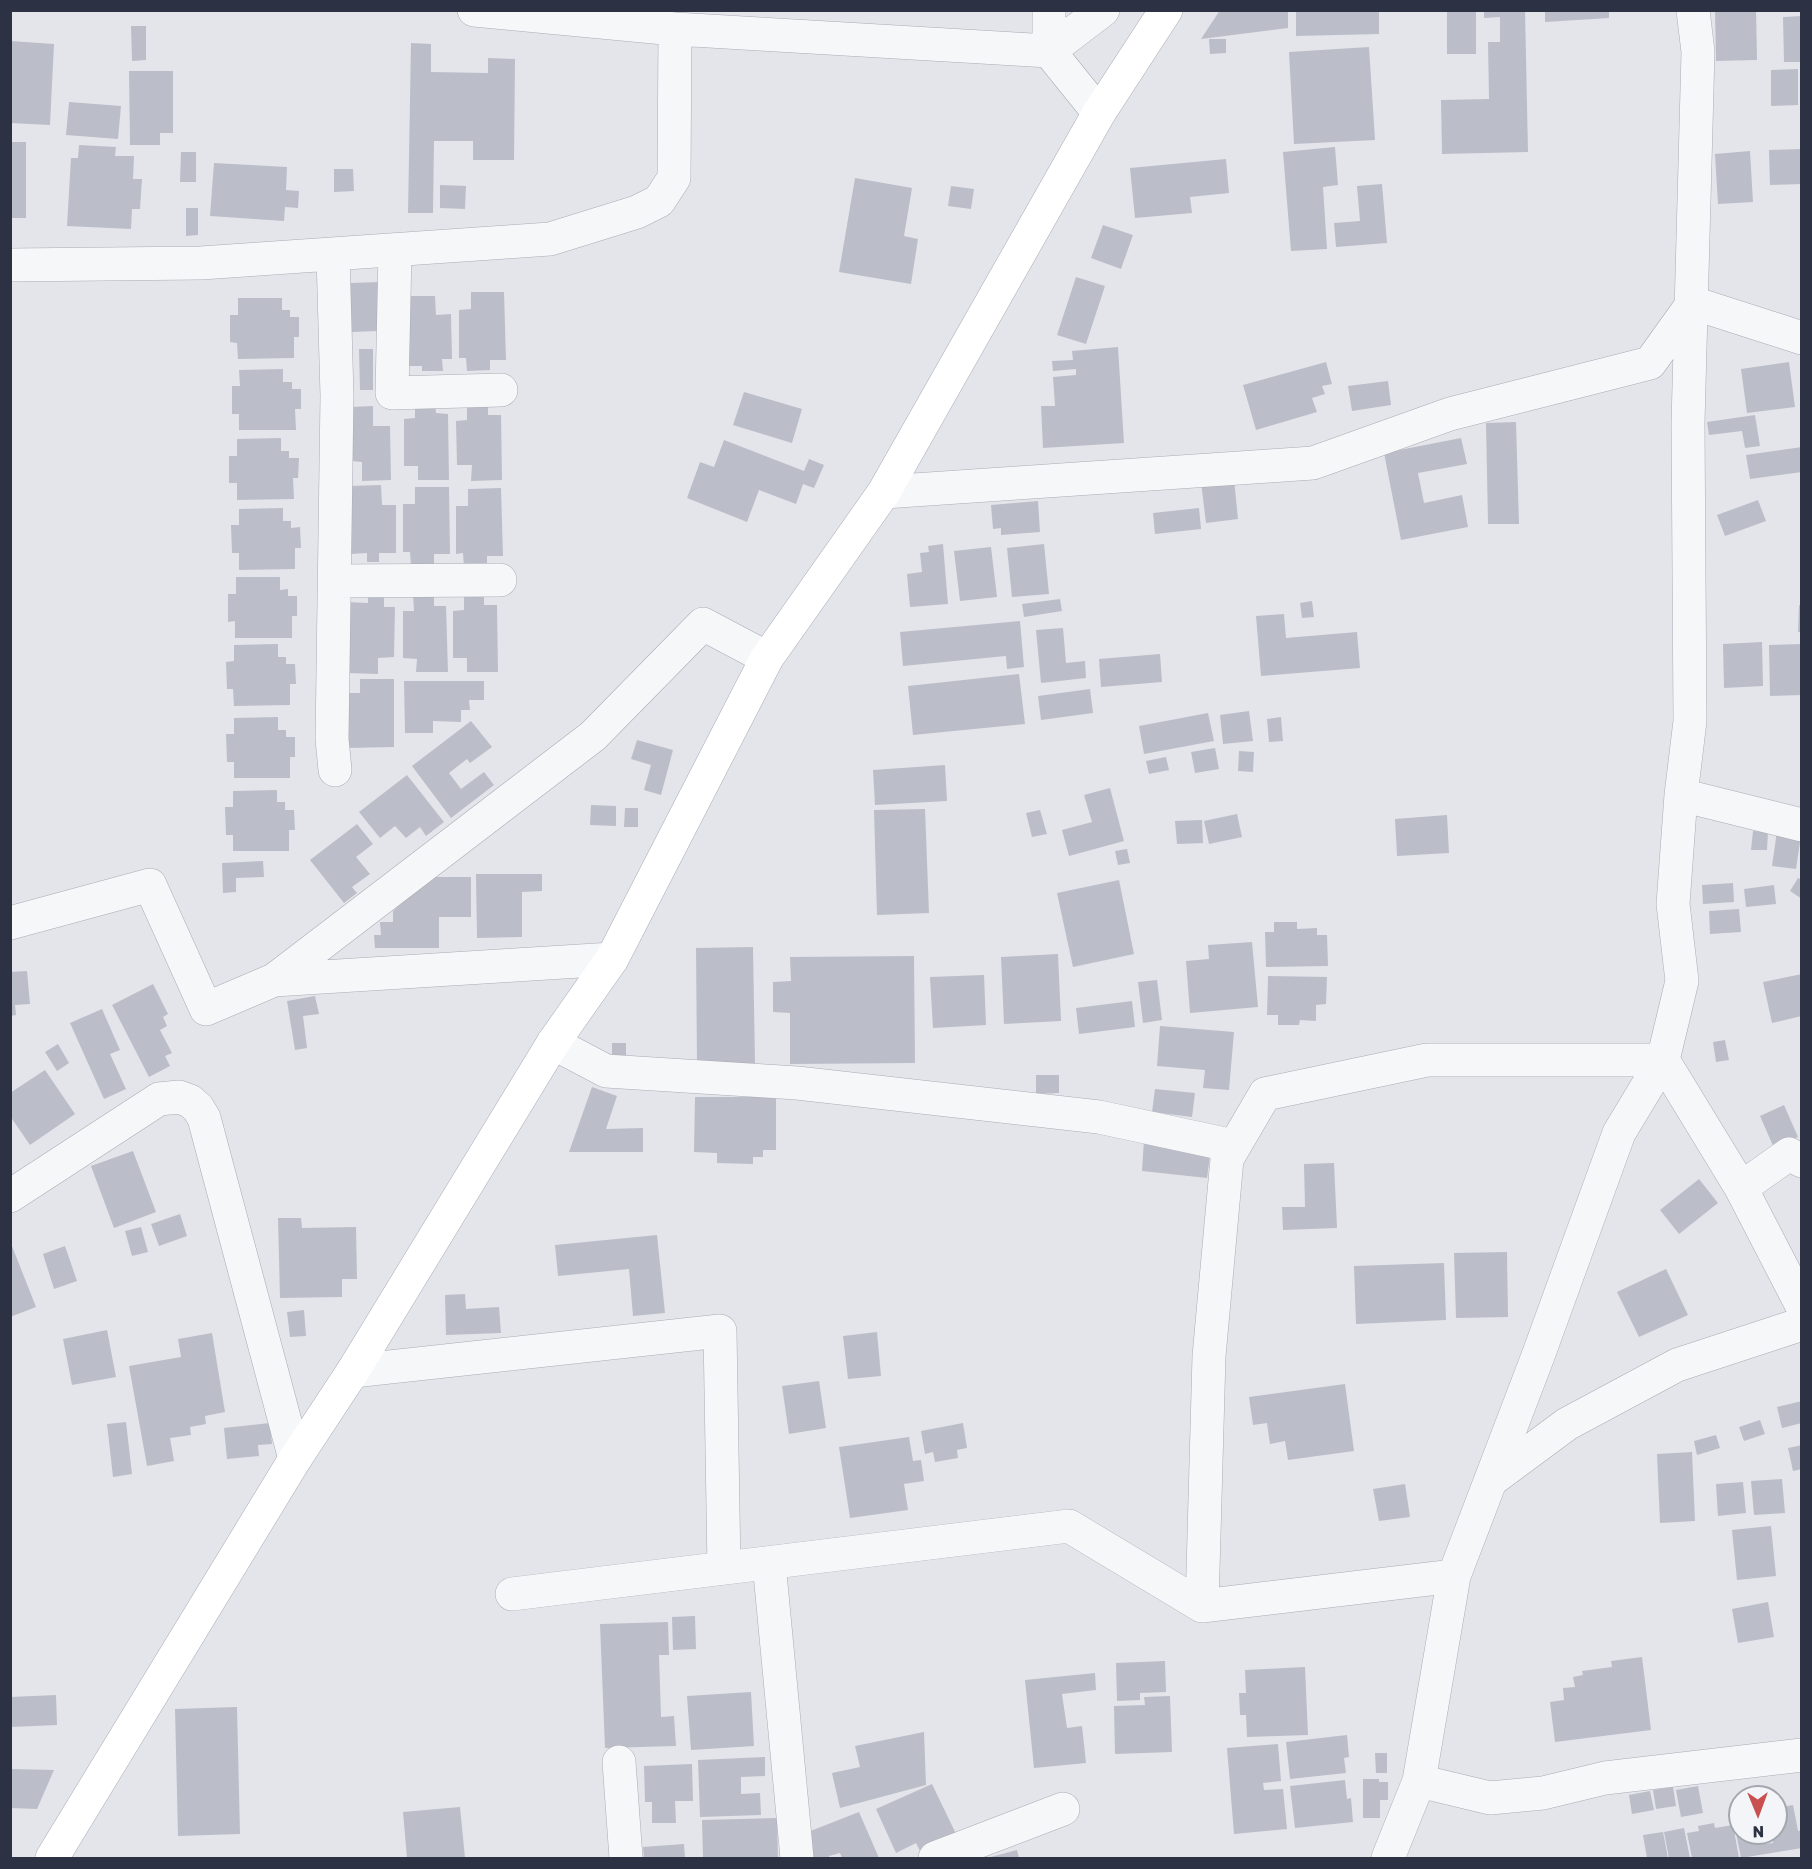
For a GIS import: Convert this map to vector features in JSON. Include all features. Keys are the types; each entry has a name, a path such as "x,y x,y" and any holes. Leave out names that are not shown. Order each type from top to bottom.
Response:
{"street":[{"path":"474,10 529,13 675,29 1049,51 1103,10"},
{"path":"1048,10 1049,51 1099,113"},
{"path":"52,1858 295,1459 352,1371 553,1043 612,959 767,658 884,492 1099,113 1166,10"},
{"path":"1388,1858 1419,1781 1454,1576 1619,1133 1663,1060 1682,981 1673,904 1681,795 1690,721 1688,423 1698,52 1693,10"},
{"path":"10,265 201,263 549,239 637,212 659,201 674,178 675,29"},
{"path":"395,251 392,393 501,390"},
{"path":"333,255 337,396 332,728 335,770"},
{"path":"884,492 1313,463 1450,414 1650,363 1693,303"},
{"path":"1693,303 1802,338"},
{"path":"335,581 500,580"},
{"path":"10,923 150,885 206,1009 274,980 593,736 703,624 767,658"},
{"path":"1681,795 1802,825"},
{"path":"274,980 612,959"},
{"path":"553,1043 606,1071 797,1083 1099,1117 1234,1146"},
{"path":"1202,1606 1209,1356 1227,1159 1265,1094 1427,1060 1663,1060"},
{"path":"1663,1060 1741,1188 1802,1306"},
{"path":"10,1196 159,1099 180,1097 198,1108 204,1118 295,1459"},
{"path":"1741,1188 1797,1154"},
{"path":"1490,1481 1567,1424 1677,1365 1802,1324"},
{"path":"352,1371 720,1331 724,1568"},
{"path":"512,1594 1069,1526 1202,1606 1454,1576"},
{"path":"769,1563 797,1858"},
{"path":"1419,1781 1490,1798 1543,1793 1605,1778 1802,1755"},
{"path":"619,1762 626,1858"},
{"path":"935,1858 1063,1809"}],"building":[{"path":"1220,10 1288,10 1288,28 1201,39"},
{"path":"1296,10 1379,10 1379,34 1296,36"},
{"path":"1447,10 1476,10 1476,54 1447,54"},
{"path":"1484,10 1525,10 1528,152 1442,154 1441,100 1489,99 1488,42 1500,42 1500,17 1484,18"},
{"path":"1545,10 1609,10 1609,18 1545,22"},
{"path":"1715,10 1756,10 1757,60 1716,61"},
{"path":"1802,16 1802,62 1784,62 1783,17"},
{"path":"131,26 146,26 146,60 132,61"},
{"path":"1209,39 1226,39 1226,53 1210,54"},
{"path":"10,41 54,44 50,125 10,123"},
{"path":"411,43 431,44 431,72 488,73 488,58 515,59 514,160 473,160 473,141 434,141 433,213 408,213"},
{"path":"1369,47 1375,140 1294,144 1289,52"},
{"path":"1798,69 1798,105 1771,106 1771,70"},
{"path":"129,71 173,71 173,133 160,133 160,145 130,145"},
{"path":"69,102 121,106 118,139 66,135"},
{"path":"10,142 26,142 26,218 10,218"},
{"path":"79,145 116,147 115,156 134,156 133,179 142,179 140,209 132,209 131,229 67,226 71,158 78,158"},
{"path":"1335,147 1338,185 1323,187 1327,249 1291,251 1283,152"},
{"path":"1802,149 1802,184 1770,185 1769,150"},
{"path":"1750,151 1753,202 1718,204 1715,154"},
{"path":"181,152 196,152 196,182 180,182"},
{"path":"1226,159 1229,193 1190,197 1192,213 1135,218 1130,168"},
{"path":"214,163 287,167 286,190 299,191 298,208 285,207 284,221 210,216"},
{"path":"334,169 353,169 354,191 334,192"},
{"path":"855,178 912,188 904,236 918,239 911,284 839,272"},
{"path":"1382,184 1387,243 1336,247 1334,223 1360,221 1357,186"},
{"path":"440,185 466,186 465,209 440,208"},
{"path":"951,186 974,189 971,209 948,206"},
{"path":"186,208 198,208 198,235 186,236"},
{"path":"1103,225 1133,235 1121,269 1091,258"},
{"path":"1076,277 1105,286 1086,344 1057,335"},
{"path":"379,282 379,331 351,332 350,283"},
{"path":"471,292 504,292 506,360 490,360 490,370 467,371 466,358 459,358 459,310 471,309"},
{"path":"405,296 435,296 436,315 451,314 452,359 442,359 443,371 422,371 422,366 407,366"},
{"path":"238,298 282,298 282,310 290,310 290,317 299,317 299,337 294,337 294,358 238,359 237,343 230,342 230,315 238,315"},
{"path":"1118,347 1124,443 1043,448 1041,406 1055,406 1053,377 1076,375 1076,369 1053,371 1052,361 1073,360 1072,351"},
{"path":"359,349 373,349 373,390 360,390"},
{"path":"1326,362 1332,384 1322,386 1325,394 1312,398 1317,412 1256,430 1243,385"},
{"path":"1789,362 1795,407 1747,413 1741,369"},
{"path":"283,369 283,382 292,382 292,389 301,389 301,409 295,409 296,430 239,430 239,414 232,414 232,386 240,386 239,370"},
{"path":"1388,381 1391,405 1352,411 1348,386"},
{"path":"744,392 802,409 792,443 733,425"},
{"path":"415,403 435,403 436,413 448,414 449,480 418,480 418,466 404,466 404,419 415,418"},
{"path":"373,406 373,426 390,426 391,480 362,481 362,462 351,461 351,407"},
{"path":"467,407 488,407 488,415 501,415 502,480 471,481 472,465 457,465 456,421 467,420"},
{"path":"1755,415 1760,446 1745,448 1742,431 1709,435 1707,422"},
{"path":"1516,422 1519,524 1488,524 1486,423"},
{"path":"281,438 281,451 289,451 289,458 299,458 298,478 293,478 294,499 237,500 237,483 229,483 229,456 237,456 237,439"},
{"path":"1461,438 1467,464 1418,473 1424,503 1462,495 1468,527 1401,540 1384,453"},
{"path":"724,440 804,471 809,459 824,465 814,488 803,484 796,504 759,490 747,522 687,498 700,462 714,467"},
{"path":"1802,447 1802,472 1750,479 1746,455"},
{"path":"1234,479 1238,519 1206,523 1201,482"},
{"path":"381,485 382,505 396,505 396,553 379,553 379,562 367,562 367,553 351,554 350,486"},
{"path":"415,487 449,487 450,554 434,554 434,565 411,565 410,552 403,552 403,504 415,504"},
{"path":"501,488 503,556 487,556 487,566 464,567 463,553 456,554 456,506 468,506 468,489"},
{"path":"1758,500 1766,521 1725,536 1717,515"},
{"path":"1038,501 1040,532 1001,535 1001,528 993,529 991,505"},
{"path":"283,508 283,521 291,521 291,528 300,527 301,548 295,548 295,569 239,570 239,553 232,553 231,525 239,525 239,509"},
{"path":"1199,508 1201,529 1155,534 1153,513"},
{"path":"943,544 948,604 910,607 907,574 922,572 920,553 929,552 928,546"},
{"path":"1044,544 1049,594 1012,597 1007,548"},
{"path":"991,547 997,597 960,601 954,551"},
{"path":"236,577 280,577 280,590 288,589 288,596 297,596 297,616 292,616 292,638 235,638 235,621 228,622 228,594 236,594"},
{"path":"368,592 384,592 384,607 395,607 394,657 378,658 378,674 346,673 347,602 368,603"},
{"path":"413,595 434,595 434,606 446,606 448,672 416,672 417,659 403,658 403,611 414,611"},
{"path":"464,595 484,595 484,605 497,605 498,672 467,672 467,658 453,658 453,611 464,610"},
{"path":"1060,599 1062,611 1024,617 1022,604"},
{"path":"1312,601 1314,617 1302,618 1300,603"},
{"path":"1799,605 1802,605 1802,632 1798,632"},
{"path":"1284,614 1286,638 1357,632 1360,668 1261,676 1256,616"},
{"path":"1020,621 1024,667 1007,669 1006,656 903,666 900,632"},
{"path":"1063,628 1066,663 1085,661 1086,678 1041,683 1036,630"},
{"path":"1762,642 1763,686 1724,688 1723,644"},
{"path":"278,644 278,657 286,657 286,664 295,664 296,684 290,684 290,705 234,706 233,689 227,689 226,662 234,661 234,645"},
{"path":"1802,644 1802,695 1770,696 1769,645"},
{"path":"1160,654 1162,682 1101,687 1099,659"},
{"path":"1019,674 1025,724 913,735 908,686"},
{"path":"360,679 394,679 394,747 346,748 345,693 360,693"},
{"path":"404,681 484,681 484,700 469,700 470,710 461,710 461,722 433,721 433,733 405,733"},
{"path":"1090,689 1093,713 1041,720 1038,696"},
{"path":"1249,711 1253,741 1223,744 1220,715"},
{"path":"1208,713 1214,741 1144,754 1139,726"},
{"path":"278,717 278,730 286,730 286,737 295,737 295,757 290,757 290,778 234,778 234,762 227,762 226,734 234,734 234,718"},
{"path":"1281,717 1283,741 1269,742 1267,719"},
{"path":"471,721 492,747 470,763 467,759 449,773 461,789 484,772 494,785 451,818 412,766"},
{"path":"637,740 673,750 661,795 644,790 651,765 631,759"},
{"path":"1215,748 1219,769 1195,773 1191,752"},
{"path":"1239,751 1254,752 1253,772 1238,771"},
{"path":"1166,757 1169,770 1149,774 1146,761"},
{"path":"945,765 947,801 875,805 873,770"},
{"path":"407,775 444,822 426,836 420,827 406,838 395,826 380,838 359,812"},
{"path":"1110,788 1124,841 1069,856 1062,830 1092,822 1084,795"},
{"path":"277,790 277,802 285,802 285,810 294,810 295,830 289,830 289,851 233,851 233,835 226,835 225,807 233,807 233,791"},
{"path":"591,805 616,806 616,826 590,825"},
{"path":"625,808 638,808 638,827 624,827"},
{"path":"925,809 929,913 877,915 874,810"},
{"path":"1040,810 1047,834 1032,837 1026,813"},
{"path":"1237,814 1242,837 1209,844 1204,821"},
{"path":"1447,815 1449,853 1397,856 1395,819"},
{"path":"1202,820 1203,843 1177,844 1175,821"},
{"path":"357,824 373,844 356,857 370,874 352,887 357,893 344,903 310,860"},
{"path":"1753,831 1768,832 1767,850 1751,850"},
{"path":"1777,831 1801,835 1796,869 1772,866"},
{"path":"1127,849 1130,863 1118,865 1115,851"},
{"path":"263,861 264,877 236,878 236,892 223,893 222,863"},
{"path":"476,874 542,874 542,891 522,892 522,937 477,938"},
{"path":"430,877 471,877 471,917 439,917 439,948 375,948 374,935 381,935 380,922 393,922 393,911"},
{"path":"1798,878 1802,880 1802,899 1790,891"},
{"path":"1119,880 1134,954 1073,967 1057,893"},
{"path":"1733,883 1734,902 1703,904 1702,885"},
{"path":"1774,885 1776,904 1746,907 1744,889"},
{"path":"1739,909 1741,932 1710,934 1709,911"},
{"path":"1274,922 1297,922 1297,929 1317,928 1317,935 1327,935 1328,966 1266,967 1265,932 1274,932"},
{"path":"1252,942 1258,1007 1190,1013 1186,961 1209,959 1208,945"},
{"path":"753,947 755,1063 697,1064 696,948"},
{"path":"1058,954 1061,1021 1004,1024 1001,957"},
{"path":"914,956 915,1063 790,1064 790,1013 773,1012 773,982 791,981 790,957"},
{"path":"27,971 30,1004 15,1005 16,1015 10,1016 10,972"},
{"path":"1802,974 1802,1016 1772,1023 1763,982"},
{"path":"984,975 986,1025 933,1028 930,977"},
{"path":"1268,976 1327,977 1326,1004 1316,1005 1316,1021 1300,1020 1299,1025 1278,1025 1278,1015 1267,1015"},
{"path":"1157,980 1162,1020 1143,1023 1138,982"},
{"path":"153,984 168,1014 163,1017 167,1026 160,1030 172,1053 165,1056 170,1066 149,1077 112,1005"},
{"path":"315,996 319,1014 303,1016 307,1048 295,1050 287,1001"},
{"path":"1132,1001 1135,1027 1079,1034 1076,1008"},
{"path":"102,1009 120,1050 110,1054 126,1089 104,1099 70,1023"},
{"path":"1160,1026 1234,1032 1229,1090 1203,1088 1205,1070 1157,1066"},
{"path":"1725,1040 1729,1060 1716,1062 1713,1042"},
{"path":"612,1043 626,1043 626,1060 612,1060"},
{"path":"58,1044 69,1063 57,1071 45,1052"},
{"path":"45,1070 75,1114 30,1145 10,1116 10,1093"},
{"path":"1036,1075 1059,1075 1059,1093 1036,1094"},
{"path":"592,1087 617,1096 606,1129 643,1128 643,1152 569,1152"},
{"path":"1155,1089 1195,1093 1192,1117 1152,1112"},
{"path":"695,1097 776,1097 776,1150 763,1150 763,1157 753,1157 753,1164 717,1163 717,1153 694,1152"},
{"path":"1784,1105 1798,1137 1774,1148 1760,1116"},
{"path":"1144,1140 1211,1148 1207,1178 1142,1171"},
{"path":"133,1151 156,1212 114,1228 91,1166"},
{"path":"1334,1163 1337,1228 1283,1230 1282,1207 1305,1207 1304,1164"},
{"path":"1699,1179 1718,1203 1679,1234 1660,1210"},
{"path":"180,1214 187,1236 159,1246 151,1224"},
{"path":"278,1218 301,1218 302,1228 356,1227 357,1279 342,1279 342,1297 280,1298"},
{"path":"141,1227 148,1252 132,1256 125,1231"},
{"path":"657,1235 665,1313 633,1316 629,1269 558,1276 555,1245"},
{"path":"10,1241 36,1307 10,1317"},
{"path":"65,1246 77,1281 54,1289 43,1254"},
{"path":"1507,1252 1508,1317 1456,1318 1454,1253"},
{"path":"1444,1263 1446,1320 1356,1324 1354,1266"},
{"path":"1666,1269 1688,1315 1639,1337 1617,1292"},
{"path":"465,1294 466,1309 499,1307 501,1333 446,1335 445,1295"},
{"path":"304,1310 306,1336 290,1337 287,1312"},
{"path":"107,1330 116,1377 72,1385 63,1339"},
{"path":"877,1332 881,1376 848,1379 843,1336"},
{"path":"212,1333 225,1412 205,1416 206,1424 190,1427 191,1435 170,1438 174,1461 147,1466 129,1366 181,1357 178,1339"},
{"path":"819,1381 826,1428 789,1434 782,1386"},
{"path":"1345,1384 1354,1451 1288,1460 1285,1441 1270,1444 1267,1423 1253,1425 1249,1397"},
{"path":"1802,1401 1802,1423 1782,1428 1777,1407"},
{"path":"1760,1420 1765,1434 1744,1441 1739,1427"},
{"path":"126,1422 132,1474 113,1477 107,1424"},
{"path":"270,1423 272,1444 258,1445 259,1456 227,1459 224,1428"},
{"path":"963,1423 967,1448 957,1450 958,1458 935,1462 933,1452 925,1454 921,1431"},
{"path":"1716,1435 1720,1448 1697,1455 1694,1441"},
{"path":"909,1437 913,1461 921,1460 924,1481 904,1484 908,1510 850,1518 839,1447"},
{"path":"1802,1445 1802,1469 1793,1471 1788,1448"},
{"path":"1692,1452 1695,1521 1660,1523 1657,1454"},
{"path":"1782,1479 1785,1513 1754,1515 1751,1481"},
{"path":"1743,1482 1746,1513 1718,1516 1716,1484"},
{"path":"1405,1484 1410,1517 1379,1521 1373,1489"},
{"path":"1771,1526 1776,1576 1737,1580 1732,1530"},
{"path":"1768,1602 1774,1637 1738,1643 1732,1609"},
{"path":"695,1616 696,1649 673,1650 672,1617"},
{"path":"668,1622 669,1655 659,1655 661,1717 674,1716 676,1746 605,1748 600,1624"},
{"path":"1642,1657 1651,1730 1555,1742 1550,1702 1564,1700 1563,1688 1575,1687 1573,1677 1583,1675 1582,1671 1612,1667 1611,1661"},
{"path":"1165,1661 1166,1692 1140,1693 1140,1700 1117,1701 1116,1663"},
{"path":"1305,1667 1308,1735 1247,1737 1246,1715 1240,1715 1239,1693 1246,1693 1245,1670"},
{"path":"1095,1673 1096,1690 1062,1694 1067,1728 1082,1726 1086,1763 1034,1768 1025,1680"},
{"path":"751,1692 754,1746 691,1750 687,1696"},
{"path":"56,1695 57,1725 10,1727 10,1697"},
{"path":"1170,1696 1172,1752 1115,1754 1114,1706 1145,1705 1144,1697"},
{"path":"237,1707 240,1834 178,1836 175,1709"},
{"path":"924,1732 926,1785 840,1808 832,1773 860,1767 855,1746"},
{"path":"1347,1735 1349,1757 1344,1758 1346,1773 1290,1779 1286,1742"},
{"path":"1278,1744 1281,1781 1263,1783 1264,1790 1283,1789 1287,1829 1234,1834 1227,1748"},
{"path":"1375,1753 1387,1753 1387,1773 1376,1773"},
{"path":"765,1757 765,1776 741,1777 741,1794 760,1793 761,1815 700,1817 698,1760"},
{"path":"692,1764 693,1801 675,1801 676,1823 652,1823 652,1802 645,1802 644,1766"},
{"path":"10,1769 54,1770 37,1809 10,1808"},
{"path":"1363,1779 1379,1779 1379,1782 1388,1782 1388,1800 1380,1800 1380,1818 1363,1818"},
{"path":"1345,1780 1347,1799 1351,1798 1353,1822 1295,1828 1290,1786"},
{"path":"932,1784 957,1836 921,1853 916,1843 896,1853 876,1809"},
{"path":"1698,1786 1703,1813 1681,1817 1676,1790"},
{"path":"1673,1787 1676,1806 1656,1809 1653,1790"},
{"path":"1650,1791 1654,1810 1632,1814 1629,1795"},
{"path":"1793,1805 1798,1831 1802,1830 1802,1848 1741,1858 1738,1845 1788,1845 1788,1806"},
{"path":"460,1807 465,1858 407,1858 403,1812"},
{"path":"859,1812 879,1858 842,1858 840,1853 829,1856 829,1858 813,1858 808,1832"},
{"path":"777,1818 778,1858 703,1858 702,1820"},
{"path":"1714,1823 1715,1828 1728,1826 1728,1845 1737,1845 1739,1858 1692,1858 1687,1833 1699,1831 1698,1826"},
{"path":"1684,1828 1690,1858 1669,1858 1664,1832"},
{"path":"1663,1832 1668,1858 1647,1858 1643,1835"},
{"path":"684,1844 685,1858 644,1858 643,1847"},
{"path":"1017,1850 1019,1858 987,1858"}]}
